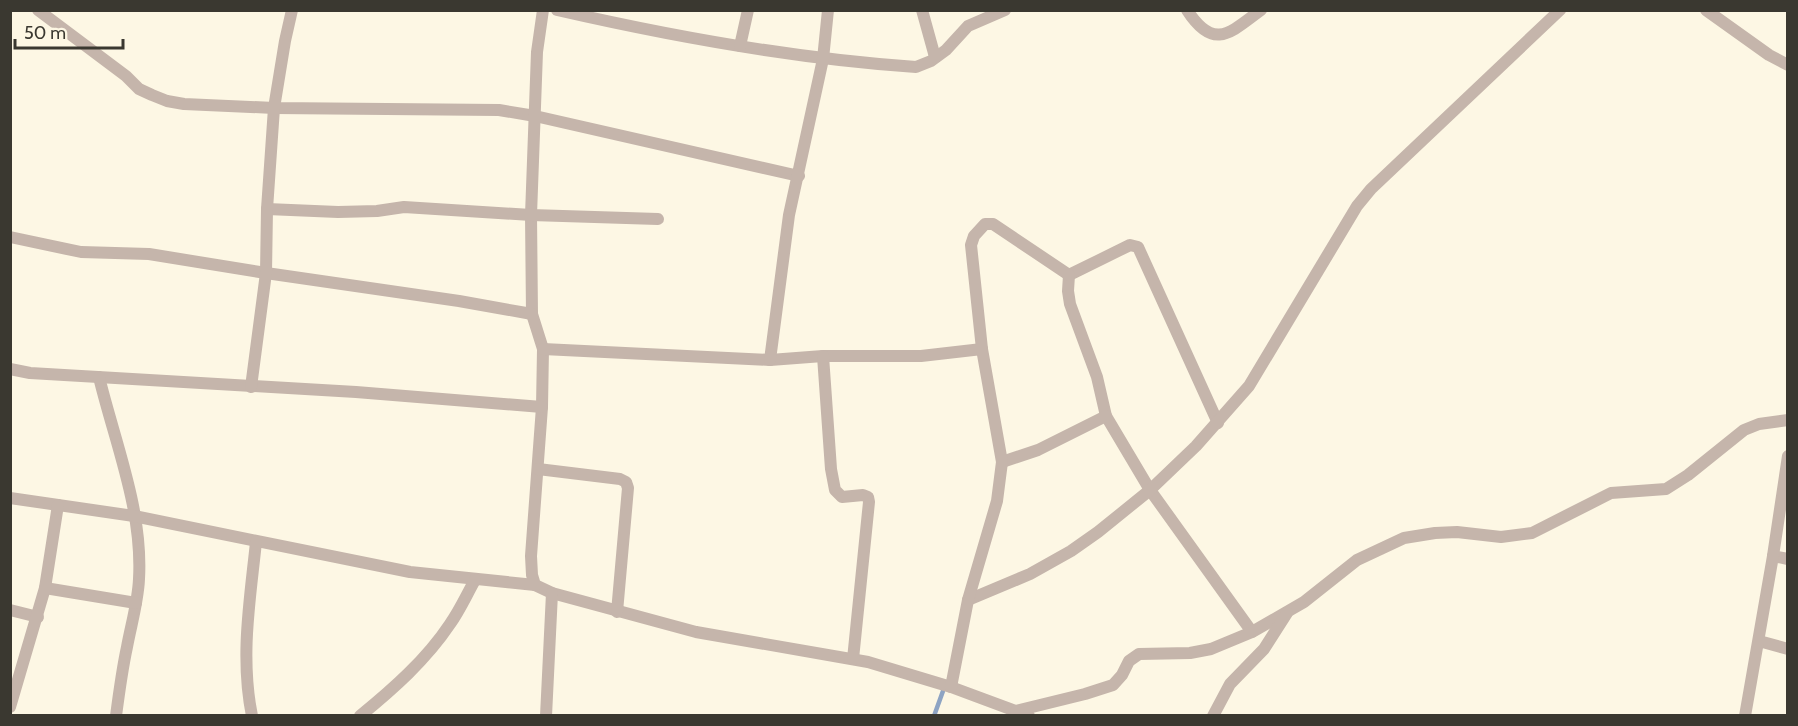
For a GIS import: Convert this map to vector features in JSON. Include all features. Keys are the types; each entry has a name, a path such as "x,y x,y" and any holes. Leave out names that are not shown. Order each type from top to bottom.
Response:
{"street":[{"path":"38,10 140,89 167,101 184,104 274,108 499,111 535,116 799,176"},
{"path":"251,387 266,273 267,209 274,108 292,10"},
{"path":"536,585 532,575 531,556 542,407 543,349 532,314 531,215 537,52 543,10"},
{"path":"557,10 614,24 740,46 823,59 916,67 946,50 968,26 1005,10"},
{"path":"740,46 748,10"},
{"path":"770,360 789,215 823,59 828,10"},
{"path":"922,10 936,57"},
{"path":"1187,10 1203,28 1215,35 1226,35 1262,10"},
{"path":"968,600 1030,573 1071,551 1098,532 1150,490 1218,423 1249,386 1357,206 1371,189 1560,10"},
{"path":"1706,10 1769,55 1788,65"},
{"path":"267,209 338,212 376,211 404,207 531,215 658,219"},
{"path":"951,687 968,600 998,501 1002,462 982,349 971,245 979,228 985,224 993,224 1070,274"},
{"path":"10,237 81,252 149,254 532,314"},
{"path":"1070,274 1130,245 1138,248 1218,423"},
{"path":"1070,274 1068,291 1070,304 1096,377 1106,416 1150,490 1252,632"},
{"path":"543,349 770,360 823,356 921,356 982,349"},
{"path":"823,356 831,469 835,490 842,497 863,495 868,497 869,502 853,659"},
{"path":"10,369 30,373 356,392 542,407"},
{"path":"99,377 130,490 139,567 136,603 126,649 116,716"},
{"path":"1002,462 1038,450 1106,416"},
{"path":"1016,711 1079,696 1113,685 1122,675 1129,661 1139,654 1190,653 1210,649 1252,632 1304,602 1357,560 1404,538 1457,532 1501,537 1532,533 1611,493 1666,489 1688,475 1744,430 1759,424 1788,420"},
{"path":"1745,716 1788,456"},
{"path":"538,469 620,479 626,482 628,488 617,612"},
{"path":"10,498 134,516 410,572 536,585 552,593 696,632 853,659 899,670 1029,716"},
{"path":"10,706 45,588 58,505"},
{"path":"252,716 246,678 245,652 256,542"},
{"path":"1773,556 1788,559"},
{"path":"360,716 408,675 438,641 452,622 475,580"},
{"path":"45,588 136,603"},
{"path":"546,716 552,593"},
{"path":"10,610 38,617"},
{"path":"1213,716 1230,684 1264,649 1287,612"},
{"path":"1759,641 1788,649"}],"waterway":[{"path":"934,716 943,691"}]}
